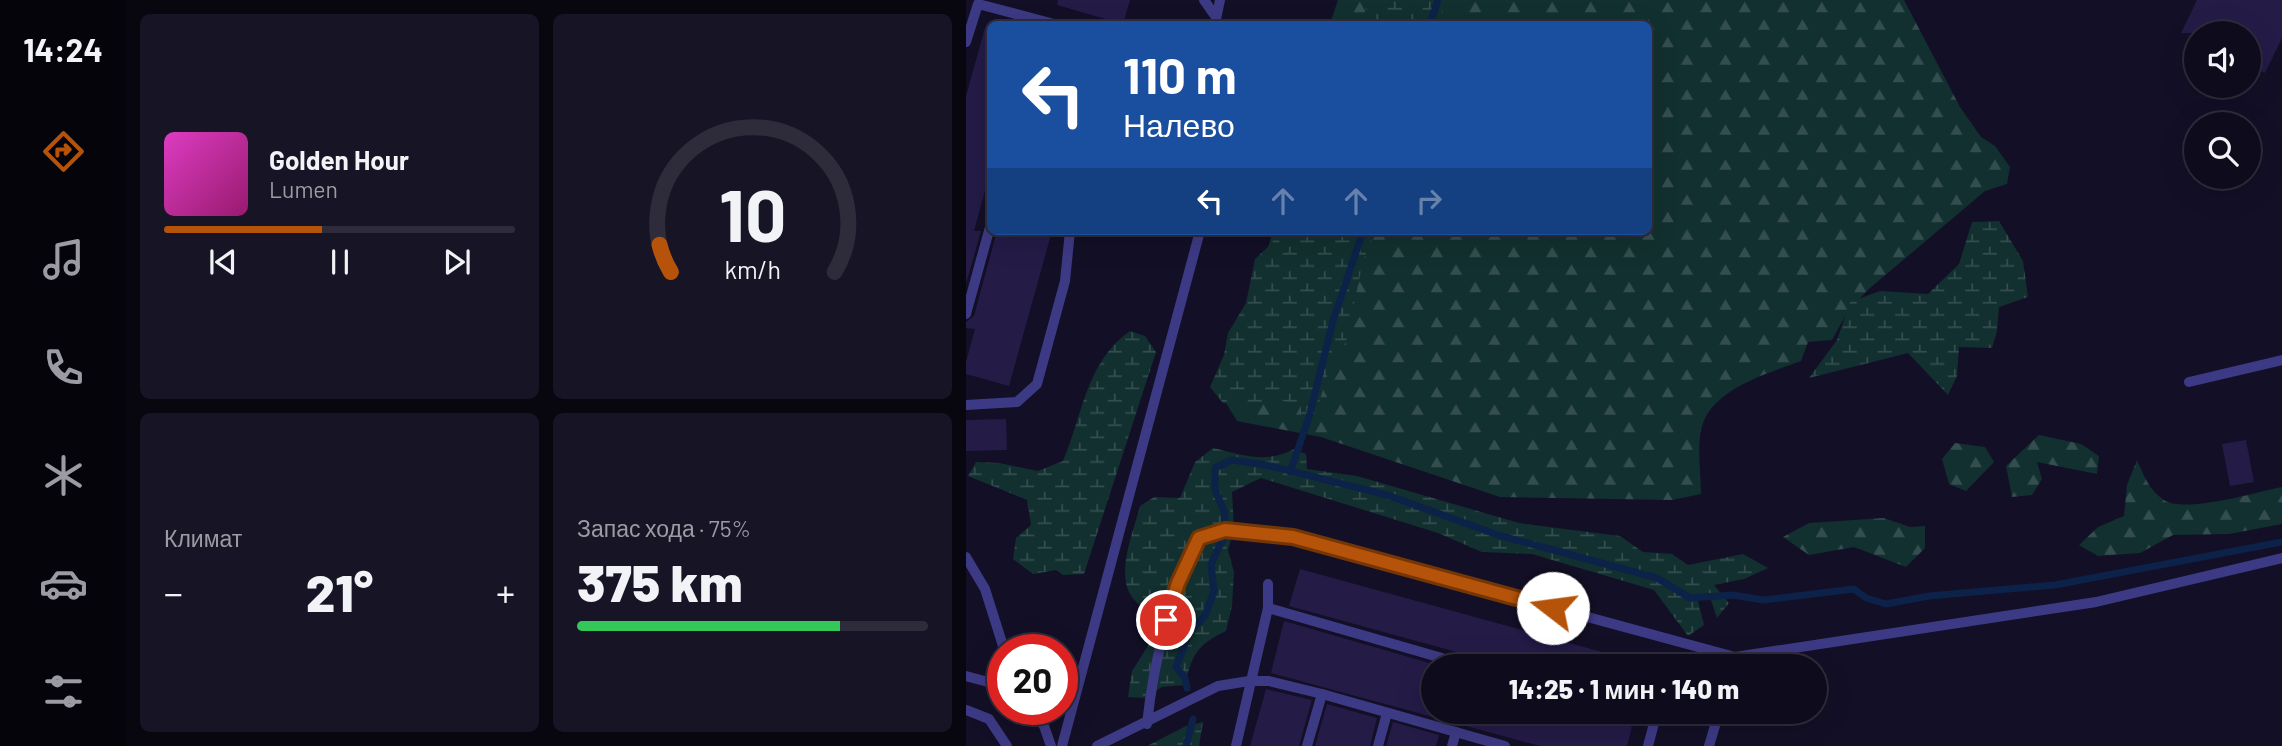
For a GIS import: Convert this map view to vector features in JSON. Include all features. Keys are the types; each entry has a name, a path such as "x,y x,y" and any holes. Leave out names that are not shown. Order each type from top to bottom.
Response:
{"lane":[{"path":"1204,0 1215,21"},
{"path":"1215,21 1220,0"},
{"path":"966,42 978,4 1039,21"},
{"path":"966,314 988,235"},
{"path":"966,405 1017,401 1037,384 1065,281 1070,235"},
{"path":"1062,746 1199,235"},
{"path":"2189,382 2282,360"},
{"path":"1147,724 1152,676 1178,583 1199,538 1225,530 1293,537 1706,654"},
{"path":"966,557 985,589 999,634"},
{"path":"1781,654 2096,601 2282,558"},
{"path":"1236,746 1268,608 1268,584"},
{"path":"1268,608 1428,654"},
{"path":"966,676 987,682"},
{"path":"1097,746 1147,724 1218,686 1249,681 1269,681 1322,694 1505,746"},
{"path":"1307,746 1322,694"},
{"path":"966,710 989,719 1007,746"},
{"path":"1378,746 1387,713"},
{"path":"1648,746 1654,724"},
{"path":"1709,745 1715,724"},
{"path":"1043,725 1051,746"},
{"path":"1452,746 1456,732"}],"green space":[{"path":"1338,0 1904,0 1960,107 1981,137 1995,146 2010,167 2007,184 1985,191 1870,288 1849,309 1832,340 1808,342 1801,361 1744,383 1719,400 1703,423 1701,431 1701,494 1672,500 1500,497 1321,437 1237,421 1226,403 1236,354 1272,235 1652,235 1652,21 1331,21"},
{"path":"1368,0 1444,0 1440,21 1363,21"},
{"path":"1999,221 2023,261 2028,297 1999,307 1992,348 1959,347 1957,376 1948,395 1908,353 1809,378 1837,340 1850,302 1880,291 1928,294 1959,264 1972,222"},
{"path":"1275,235 1373,235 1363,261 1346,342 1329,370 1314,419 1301,418 1301,404 1270,399 1253,405 1223,403 1210,387 1224,355 1228,333 1246,303 1255,259 1272,243"},
{"path":"1130,331 1145,336 1156,352 1084,574 1063,575 1056,570 1033,574 1013,559 1016,538 1031,525 1027,500 968,476 976,462 999,463 1038,471 1063,461 1095,373 1115,344"},
{"path":"2039,435 2081,444 2099,456 2097,474 2037,462 2042,479 2032,495 2012,497 2006,466"},
{"path":"1955,443 1985,447 1994,462 1966,491 1949,484 1942,459"},
{"path":"1213,448 1264,457 1284,454 1294,449 1306,454 1307,469 1357,476 1519,523 1620,536 1643,552 1672,554 1688,565 1743,554 1768,568 1744,579 1714,585 1729,603 1717,618 1710,597 1698,601 1704,625 1688,636 1654,590 1532,554 1482,552 1438,533 1261,478 1232,492 1234,529 1228,550 1234,572 1232,606 1226,631 1208,641 1197,652 1190,665 1185,685 1162,687 1144,698 1128,697 1132,671 1153,638 1152,616 1131,595 1125,577 1129,546 1140,506 1154,497 1180,498 1195,462"},
{"path":"2137,460 2154,492 2174,504 2204,503 2282,487 2282,524 2229,534 2173,535 2140,553 2098,556 2079,545 2098,527 2124,516 2127,485"},
{"path":"1884,518 1910,527 1925,526 1925,548 1906,567 1854,547 1809,555 1783,537 1809,523"},
{"path":"1203,722 1199,746 1147,746 1186,726"}],"building":[{"path":"1058,0 1130,0 1124,21 1113,21 1057,5"},
{"path":"2197,0 2282,0 2282,38 2265,73 2261,71 2261,21 2187,21"},
{"path":"987,28 987,183 974,231 981,231 966,284 966,96"},
{"path":"996,235 1051,235 1009,386 966,374 966,362 975,329 966,328 966,322 974,316"},
{"path":"1006,419 1007,450 966,451 966,420"},
{"path":"2246,440 2254,482 2230,486 2222,444"},
{"path":"1300,569 1610,654 1464,654 1289,606"},
{"path":"1284,621 1421,661 1421,714 1271,673"},
{"path":"1266,689 1312,700 1299,746 1250,746"},
{"path":"1327,704 1377,718 1370,746 1315,746"},
{"path":"1393,722 1439,735 1436,746 1386,746"},
{"path":"1459,724 1622,724 1632,727 1627,746 1540,746"}],"waterway":[{"path":"1431,21 1438,0"},
{"path":"1290,472 1309,417 1333,321 1362,235"},
{"path":"1187,688 1185,678 1176,667 1190,631 1205,616 1214,591 1211,564 1223,539 1225,513 1215,490 1215,468 1232,460 1266,465 1387,495 1501,536 1657,578 1690,598 1733,595 1763,600 1854,589 1866,598 1886,604 1929,596 2055,585 2282,542"},
{"path":"1186,746 1193,719"}],"route":[{"path":"1166,620 1178,583 1199,538 1225,530 1261,531 1293,537 1553,608"}]}
